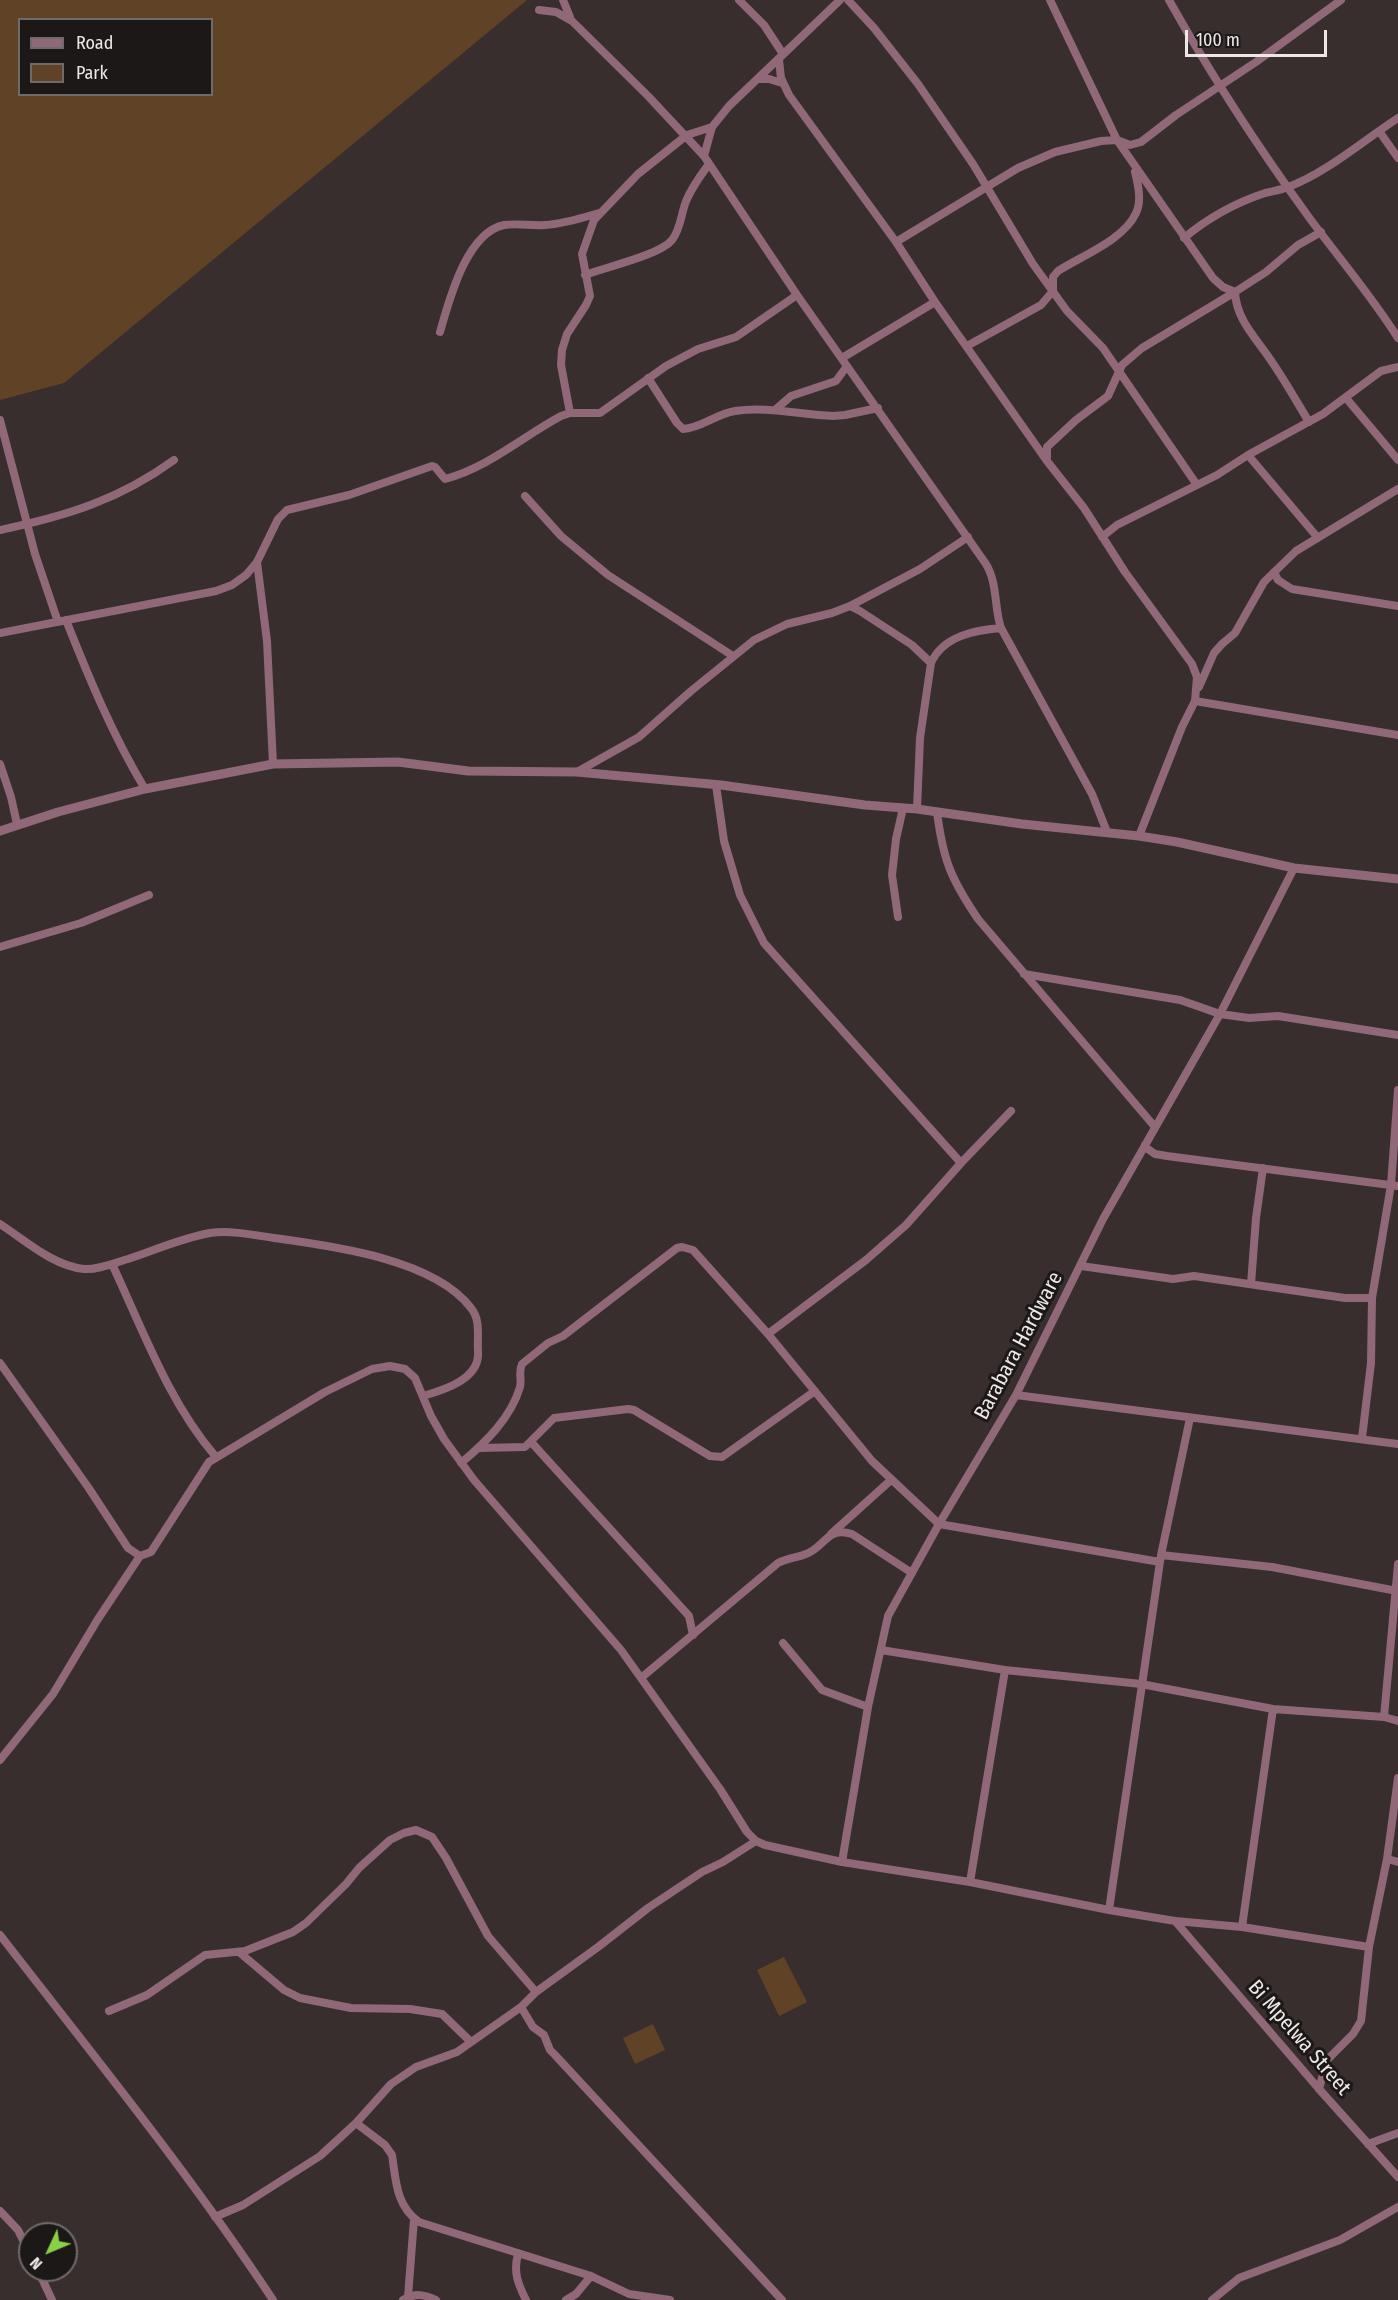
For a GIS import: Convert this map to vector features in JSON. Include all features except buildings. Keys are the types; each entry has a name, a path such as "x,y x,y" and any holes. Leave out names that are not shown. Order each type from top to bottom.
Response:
{"street":[{"path":"563,0 572,21"},
{"path":"739,0 764,25 781,57 782,83 1192,664 1197,677 1195,701 1170,755 1139,836"},
{"path":"704,156 712,127 729,106 840,0"},
{"path":"848,0 874,28 918,84 973,164 1018,242 1067,311 1103,348 1197,485"},
{"path":"1050,0 1117,140 1214,278 1223,287 1235,292"},
{"path":"1169,0 1219,86 1288,187 1398,338"},
{"path":"896,242 1018,168 1055,152 1101,141 1117,140 1130,145 1141,142 1341,0"},
{"path":"539,10 556,12 572,21 687,135 704,156 797,295 968,537 991,572 1001,628 1092,794 1107,832"},
{"path":"759,79 782,83"},
{"path":"1184,238 1202,223 1226,209 1265,193 1288,187 1322,169 1398,118"},
{"path":"570,413 561,365 562,350 567,334 590,296 582,254 591,227 599,213 638,174 687,135 712,127"},
{"path":"1379,131 1398,158"},
{"path":"585,275 655,252 669,243 678,230 685,203 692,189 709,164"},
{"path":"967,346 1041,305 1053,291 1053,278 1058,271 1105,243 1124,228 1136,213 1139,200 1135,167"},
{"path":"440,332 457,276 483,238 492,230 514,224 561,223 599,213"},
{"path":"1047,461 1047,447 1076,420 1108,396 1122,365 1142,348 1266,272 1298,245 1321,232"},
{"path":"1235,292 1238,311 1246,326 1279,373 1309,422"},
{"path":"0,633 216,591 246,575 257,562 278,519 288,510 349,495 432,465 444,478 453,476 500,456 555,419 570,413 600,413 648,378 698,349 736,337 797,295"},
{"path":"775,410 791,396 836,381 845,362 935,302"},
{"path":"1102,537 1117,525 1197,485 1309,422 1346,398 1380,371 1398,367"},
{"path":"648,378 683,429 692,429 720,413 750,409 834,416 878,408"},
{"path":"1346,398 1398,460"},
{"path":"0,420 35,554 62,621 117,737 145,789"},
{"path":"1248,455 1318,538"},
{"path":"0,530 28,524 111,498 141,483 174,460"},
{"path":"1197,689 1214,653 1235,633 1257,590 1274,572 1296,551 1398,489"},
{"path":"525,496 561,536 592,563 631,591 733,656"},
{"path":"577,772 639,737 754,640 787,624 850,606 920,569 968,537"},
{"path":"257,562 267,641 273,764"},
{"path":"1274,572 1283,584 1304,592 1398,606"},
{"path":"850,606 912,645 931,663"},
{"path":"917,809 920,738 934,655 941,648 965,634 1001,628"},
{"path":"1195,701 1398,735"},
{"path":"0,831 17,824 145,789 273,764 398,762 468,771 577,772 716,785 1022,824 1139,836 1177,842 1294,868 1398,879"},
{"path":"0,764 17,824"},
{"path":"716,785 724,840 737,884 764,943 961,1163"},
{"path":"898,917 892,875 896,839 903,808"},
{"path":"937,812 944,858 954,881 982,925 1155,1127"},
{"name":"Barabara Hardware","path":"842,1862 868,1707 888,1616 939,1524 1016,1395 1103,1219 1220,1014 1294,868"},
{"path":"0,947 81,923 149,896"},
{"path":"1024,974 1180,1000 1220,1014 1249,1018 1278,1016 1398,1035"},
{"path":"1362,1438 1371,1363 1372,1298 1394,1186 1398,1090"},
{"path":"768,1334 866,1260 906,1225 1011,1111"},
{"path":"1145,1145 1148,1151 1155,1154 1394,1186"},
{"path":"1251,1284 1263,1167"},
{"path":"0,1224 52,1258 70,1266 92,1269 192,1237 223,1231 334,1246 416,1269 443,1282 470,1306 478,1327 479,1360 476,1367 448,1388 423,1396"},
{"path":"461,1463 479,1448 508,1413 520,1389 522,1364 548,1343 563,1336 677,1248 682,1247 693,1250 768,1334 862,1450 939,1524 1161,1558 1272,1567 1397,1591"},
{"path":"112,1264 183,1412 216,1456"},
{"path":"1081,1266 1173,1279 1194,1276 1345,1298 1372,1298"},
{"path":"0,1364 88,1487 128,1548 140,1556"},
{"path":"0,1760 53,1694 98,1619 140,1556 151,1552 201,1470 216,1456 325,1392 372,1369 390,1366 405,1369 415,1378 444,1439 461,1463 487,1497 562,1581 641,1678 731,1804 747,1832 756,1841 842,1862 970,1882 1109,1910 1175,1921 1242,1927 1369,1947"},
{"path":"479,1448 522,1448 531,1443 554,1418 628,1409 634,1410 710,1456 722,1457 815,1391"},
{"path":"1016,1395 1362,1438 1395,1443 1398,1450"},
{"path":"1109,1910 1161,1558 1190,1418"},
{"path":"531,1443 689,1616 693,1635"},
{"path":"641,1678 778,1563 789,1557 809,1553 891,1480"},
{"path":"830,1535 845,1532 852,1534 912,1573"},
{"path":"1384,1717 1398,1564"},
{"path":"783,1642 822,1690 868,1707"},
{"path":"881,1650 1005,1670 1141,1684 1273,1709 1384,1717 1398,1721"},
{"path":"970,1882 1005,1670"},
{"path":"1242,1927 1273,1709"},
{"path":"1319,2089 1327,2060 1353,2034 1361,2021 1369,1947 1386,1859 1398,1778"},
{"path":"109,2011 147,1995 205,1955 239,1952 293,1932 306,1923 359,1868 390,1840 417,1830 432,1837 489,1936 536,1992"},
{"path":"215,2217 243,2205 320,2156 356,2123 381,2093 398,2079 416,2067 457,2052 521,2007 536,1992 648,1908 702,1872 756,1841"},
{"path":"1386,1859 1398,1862"},
{"name":"Bi Mpelwa Street","path":"1175,1921 1398,2177"},
{"path":"0,1935 129,2101 273,2300"},
{"path":"239,1952 284,1990 300,1998 351,2008 410,2009 442,2014 471,2042"},
{"path":"521,2007 533,2027 544,2035 550,2050 782,2300"},
{"path":"356,2123 388,2149 392,2155 399,2199 403,2207 414,2218 426,2225 591,2276 629,2294 670,2300"},
{"path":"1368,2144 1398,2133"},
{"path":"1212,2300 1239,2278 1340,2240 1398,2207"},
{"path":"0,2211 18,2230"},
{"path":"414,2218 405,2298 415,2294 426,2295 436,2300"},
{"path":"518,2254 515,2274 526,2300"},
{"path":"566,2300 576,2294 591,2276"},
{"path":"44,2282 52,2300"}],"green space":[{"path":"0,0 527,0 64,383 0,400"},
{"path":"784,1957 807,2002 779,2016 757,1970"},
{"path":"653,2024 665,2050 635,2064 623,2038"}]}
